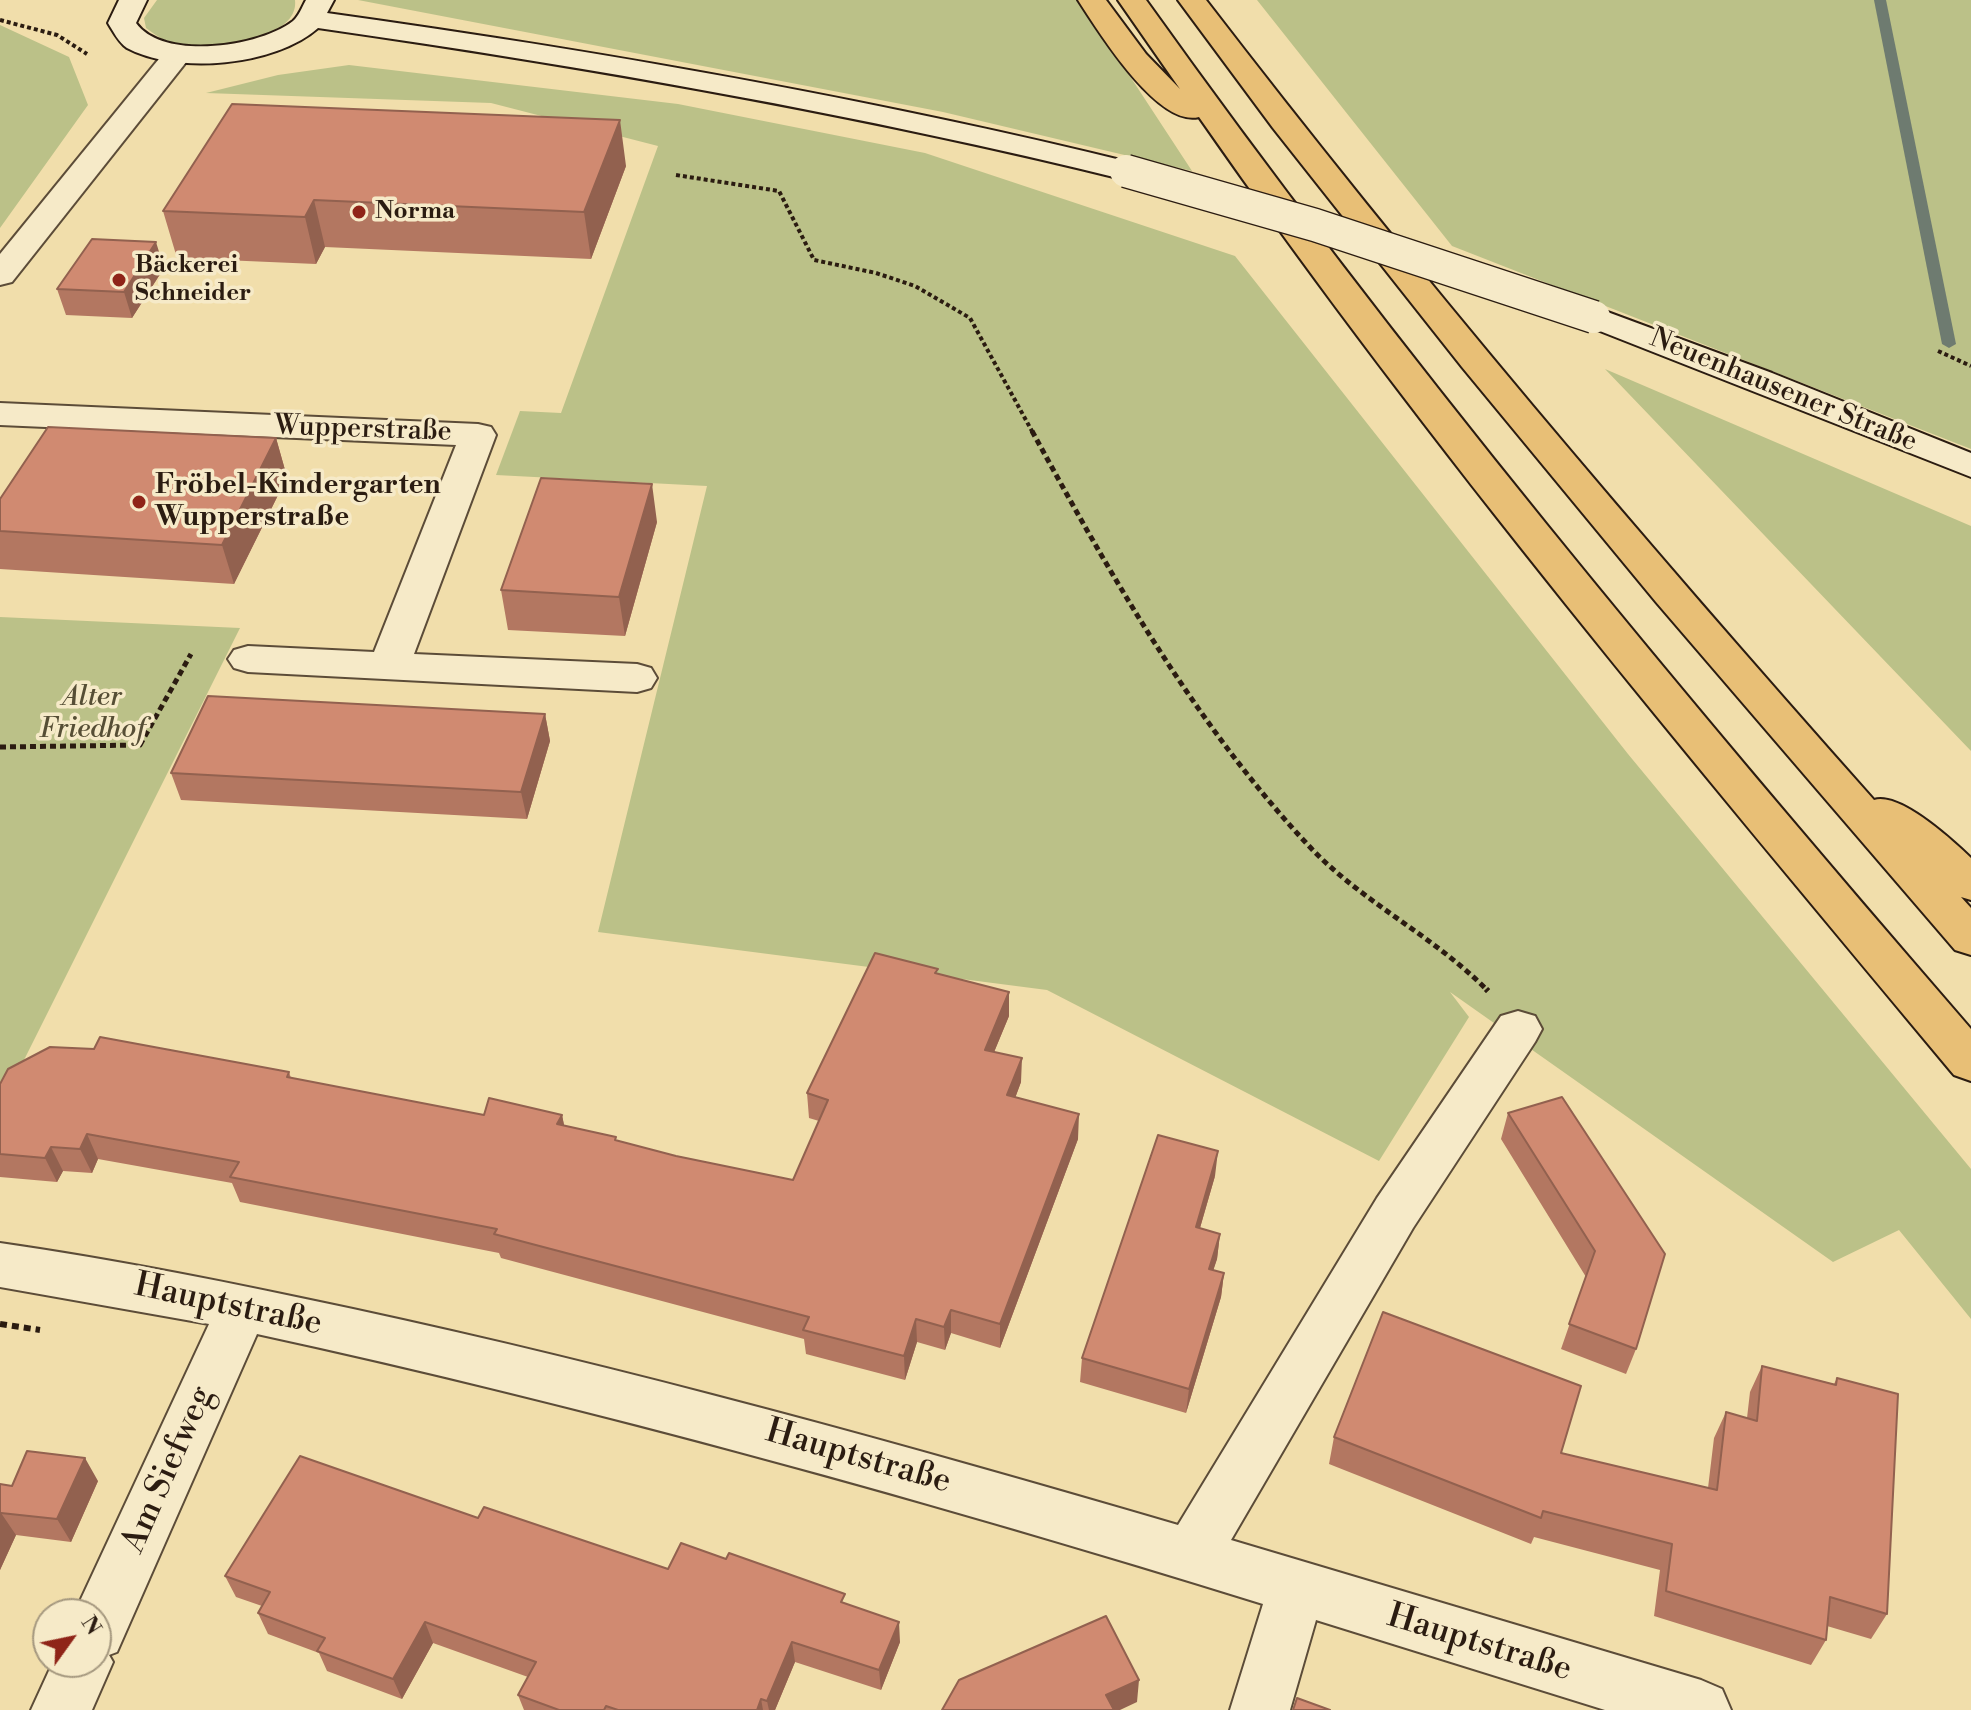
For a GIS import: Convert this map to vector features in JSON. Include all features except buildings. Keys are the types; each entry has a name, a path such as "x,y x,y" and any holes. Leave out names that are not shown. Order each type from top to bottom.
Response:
{"highway":[{"path":"1092,0 1133,60 1163,92 1221,130"},
{"path":"1132,0 1221,130 1393,361 1716,758 1971,1062"},
{"path":"1192,0 1293,136 1467,353 1615,531 1971,938"},
{"path":"1829,777 1934,849 1971,884"}],"street":[{"path":"131,0 124,10 121,23 126,35 138,44 177,55 218,55 256,48 291,34 316,10"},
{"name":"Neuenhausener Straße","path":"316,10 767,90 971,132 1126,171 1388,248 1594,317 1760,380 1971,466"},
{"path":"0,275 177,55"},
{"name":"Wupperstraße","path":"0,414 478,435 389,666"},
{"path":"248,659 637,678"},
{"path":"1191,1556 1395,1213 1518,1029"},
{"name":"Hauptstraße","path":"0,1265 81,1276 242,1308 587,1385 845,1453 1701,1710"},
{"name":"Am Siefweg","path":"111,1598 242,1308"},
{"path":"1260,1710 1296,1589"},
{"path":"61,1710 76,1678"}],"path":[{"path":"676,175 779,191 814,260 869,271 907,283 947,301 970,318 1130,608 1213,730 1323,860 1468,971 1518,1029"},
{"path":"1938,351 1971,366"},
{"path":"0,747 140,745 191,654"}],"green space":[{"path":"157,0 295,0 292,15 281,26 264,35 244,41 200,45 167,41 146,28 144,18"},
{"path":"358,0 1080,0 1192,171 943,112"},
{"path":"1257,0 1971,0 1971,449 1452,246"},
{"path":"0,25 69,57 88,105 0,228"},
{"path":"349,65 678,104 925,153 1235,256 1628,754 1971,1169 1971,1319 1899,1230 1833,1262 1450,992 1469,1017 1379,1161 1047,990 598,932 707,486 496,475 520,411 561,413 658,146 491,103 206,93 278,75"},
{"path":"1605,369 1971,526 1971,751"},
{"name":"Alter Friedhof","path":"0,617 240,628 0,1108"}],"waterway":[{"path":"1880,0 1949,344"}],"place":[{"name":"Norma","path":"359,212"},
{"name":"Bäckerei Schneider","path":"119,280"},
{"name":"Fröbel-Kindergarten Wupperstraße","path":"139,502"}]}
